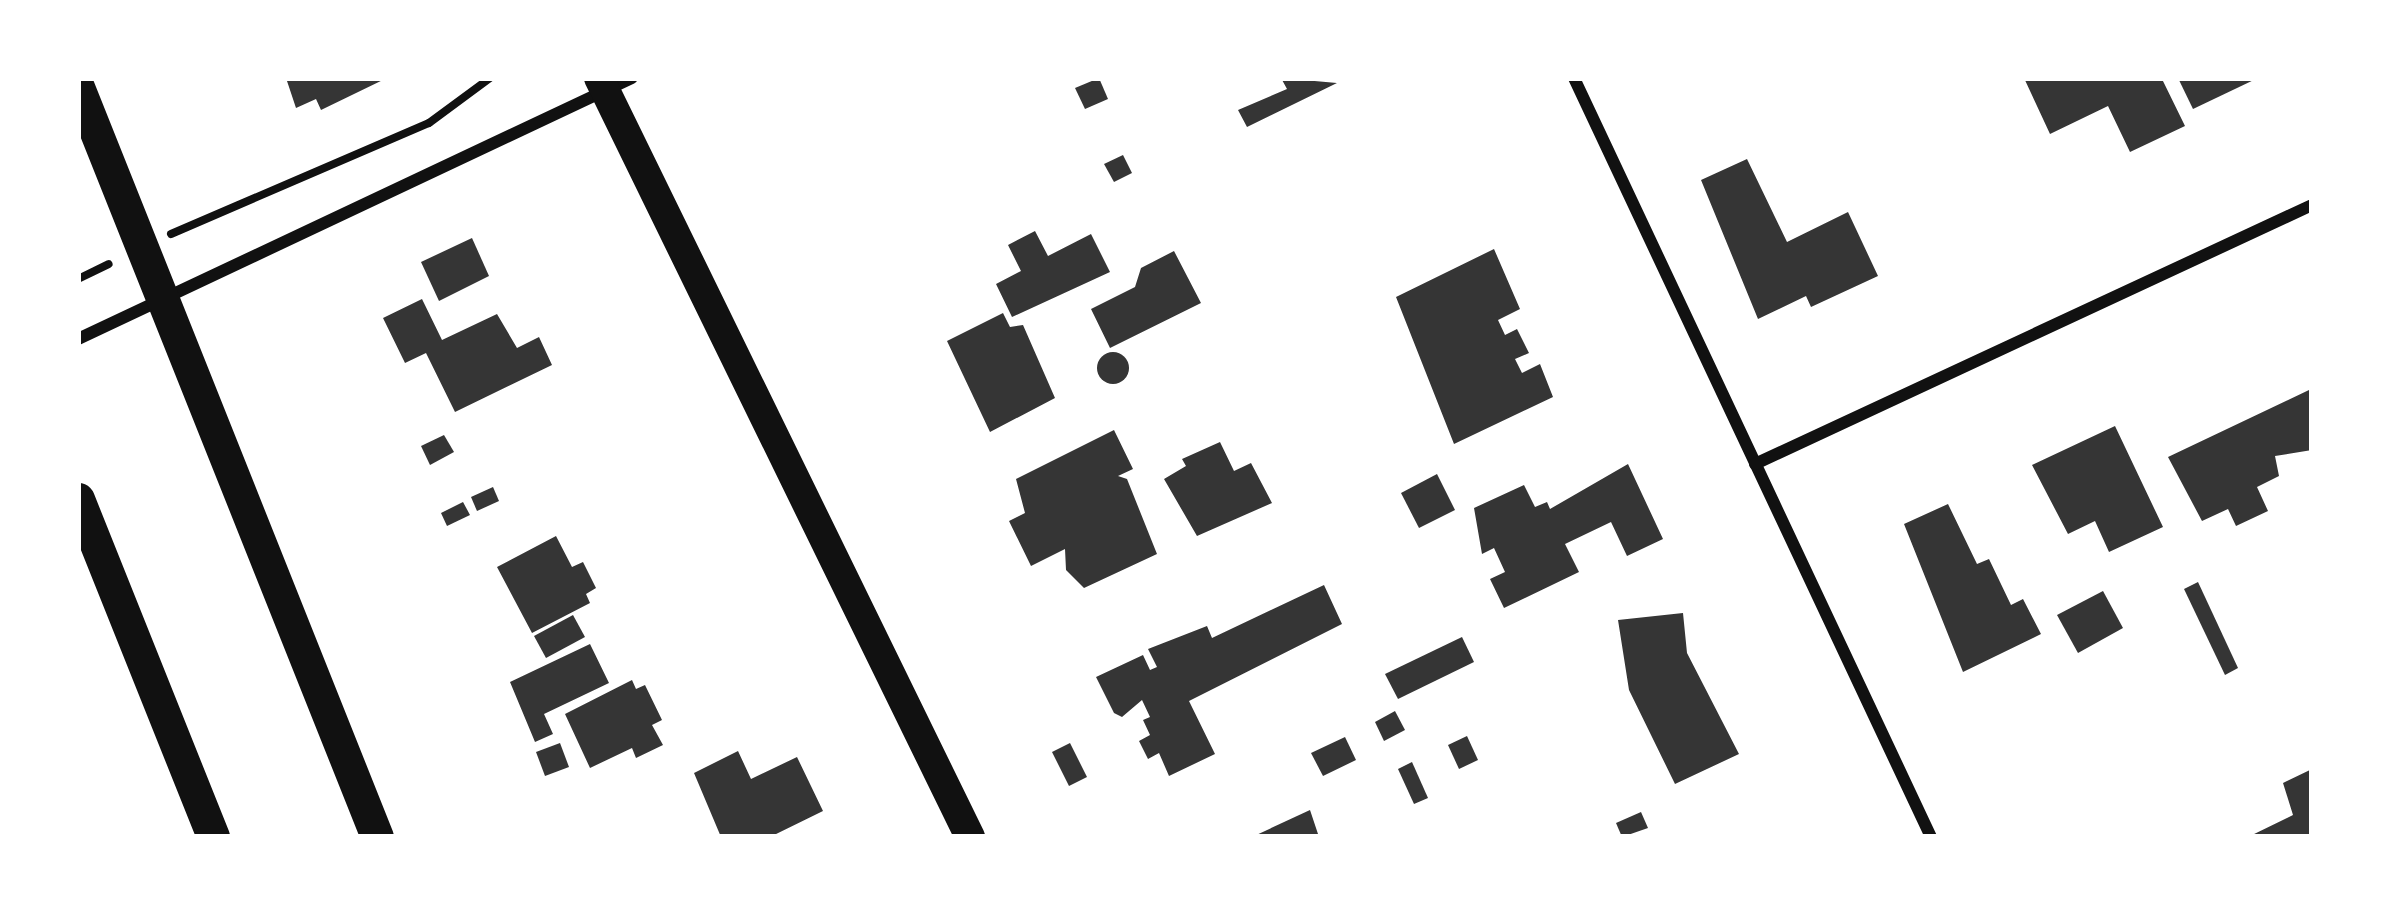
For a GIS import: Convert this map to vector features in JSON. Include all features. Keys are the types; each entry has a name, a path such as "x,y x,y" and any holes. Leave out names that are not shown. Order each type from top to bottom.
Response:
{"highway":[{"path":"78,87 377,837"},
{"path":"78,499 213,837"}],"main road":[{"path":"612,82 970,837"}],"street":[{"path":"1574,78 1931,837"},
{"path":"78,339 612,82"},
{"path":"1755,464 2312,205"}],"path":[{"path":"158,240 429,123 490,78"},
{"path":"78,279 118,260"}],"building":[{"path":"286,78 387,78 321,110 316,99 296,108"},
{"path":"1099,78 1108,99 1085,109 1075,88"},
{"path":"1281,78 1337,83 1247,127 1238,110 1287,89"},
{"path":"2024,78 2162,79 2185,126 2130,152 2108,106 2050,134"},
{"path":"2178,78 2258,78 2193,109"},
{"path":"1123,155 1132,173 1114,182 1104,164"},
{"path":"1747,159 1787,242 1848,212 1878,276 1811,307 1806,296 1758,319 1701,180"},
{"path":"1035,231 1048,256 1091,234 1110,272 1012,317 996,284 1021,271 1008,245"},
{"path":"472,238 489,276 439,301 421,262"},
{"path":"1494,249 1520,309 1498,320 1505,335 1517,329 1529,353 1515,359 1522,373 1540,364 1553,397 1454,444 1396,297"},
{"path":"1174,251 1201,303 1110,348 1091,309 1135,287 1141,268"},
{"path":"422,299 442,340 497,314 517,348 539,337 552,365 455,412 426,353 405,363 383,318"},
{"path":"1003,313 1010,327 1023,325 1055,398 990,432 947,341"},
{"path":"1113,352 1124,357 1129,368 1124,379 1113,384 1102,379 1097,368 1102,357"},
{"path":"2309,390 2312,450 2275,456 2279,476 2257,487 2268,511 2236,526 2228,509 2202,521 2168,457"},
{"path":"2115,426 2163,527 2109,552 2095,521 2068,534 2032,465"},
{"path":"1114,430 1133,469 1118,476 1127,479 1157,554 1084,588 1066,570 1065,549 1031,566 1009,521 1025,513 1016,479"},
{"path":"444,435 454,452 430,465 421,446"},
{"path":"1220,442 1234,471 1251,463 1272,503 1197,536 1164,479 1186,466 1182,459"},
{"path":"1628,464 1663,539 1627,556 1611,522 1565,544 1579,572 1504,608 1490,579 1505,572 1494,548 1482,554 1474,508 1524,485 1535,507 1547,502 1550,509"},
{"path":"1437,474 1455,510 1419,528 1401,493"},
{"path":"493,487 499,501 477,511 471,497"},
{"path":"463,502 470,515 447,526 441,513"},
{"path":"1948,504 1977,564 1989,559 2011,605 2023,599 2041,634 1963,672 1904,524"},
{"path":"556,536 572,567 583,562 596,588 586,594 590,603 532,633 497,567"},
{"path":"2198,582 2238,668 2225,675 2184,589"},
{"path":"1324,585 1342,624 1189,701 1215,754 1169,776 1159,753 1148,759 1139,741 1150,735 1143,720 1150,717 1142,700 1122,717 1114,713 1096,677 1143,655 1150,670 1157,667 1148,649 1207,626 1212,638"},
{"path":"2103,591 2123,628 2078,653 2057,615"},
{"path":"1683,613 1687,653 1739,754 1675,784 1629,690 1618,620"},
{"path":"573,615 585,637 546,658 534,636"},
{"path":"1462,637 1474,662 1398,699 1385,674"},
{"path":"590,644 609,683 544,714 553,734 535,742 510,682"},
{"path":"632,680 636,689 645,685 662,720 652,725 663,745 636,758 632,748 590,768 565,714"},
{"path":"1395,711 1405,730 1384,741 1375,722"},
{"path":"1467,736 1478,760 1459,769 1448,745"},
{"path":"1345,737 1356,760 1323,776 1311,753"},
{"path":"560,743 569,767 545,776 536,752"},
{"path":"1070,743 1087,777 1069,786 1052,752"},
{"path":"738,751 751,779 797,757 823,811 770,837 721,837 694,773"},
{"path":"1412,762 1428,798 1414,804 1398,769"},
{"path":"2312,769 2312,837 2248,837 2293,815 2283,783"},
{"path":"1310,810 1319,837 1252,837"},
{"path":"1641,812 1648,828 1622,837 1616,823"}]}
